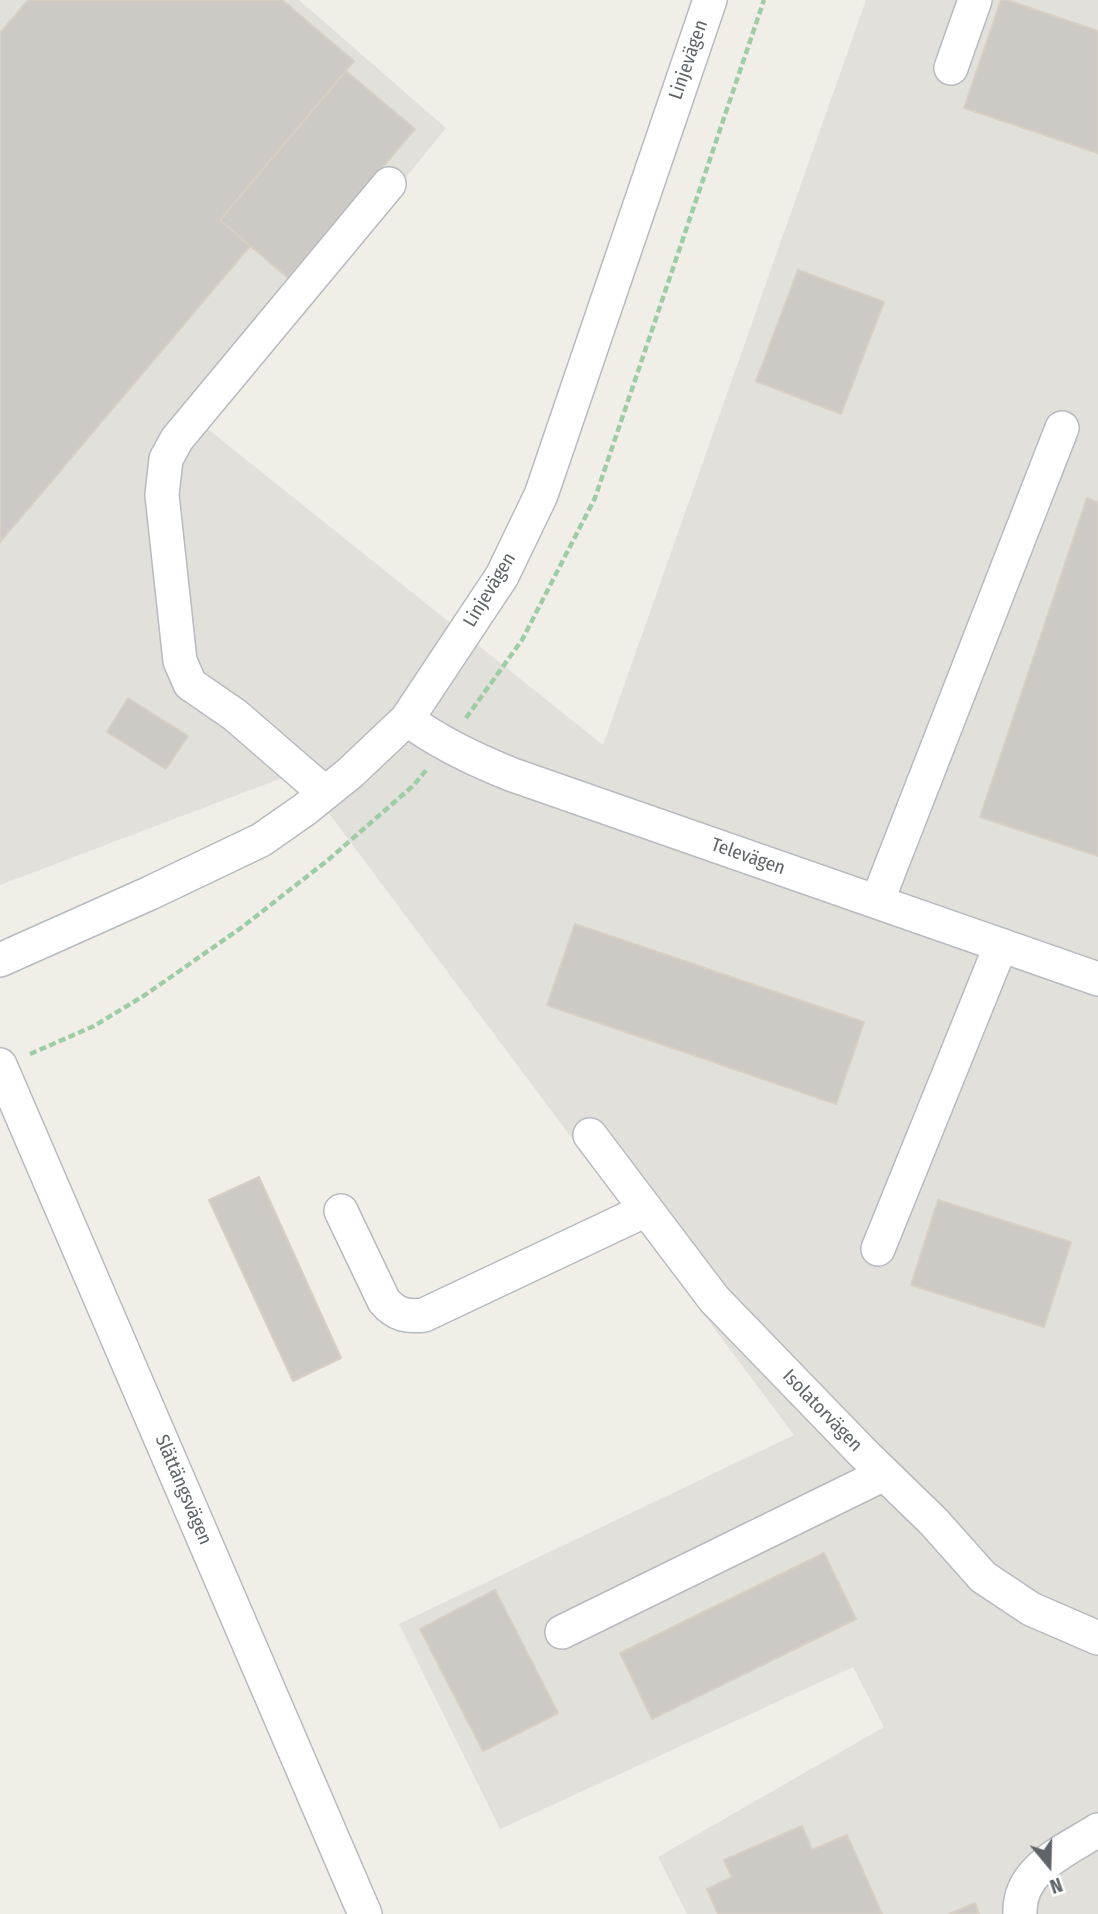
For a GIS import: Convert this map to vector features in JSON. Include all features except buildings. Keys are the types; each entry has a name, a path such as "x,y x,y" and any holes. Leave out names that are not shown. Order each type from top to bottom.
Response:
{"street":[{"name":"Linjevägen","path":"0,960 261,840 325,793 407,719 502,576 541,495 710,0"},
{"path":"951,68 975,0"},
{"path":"325,793 235,715 190,684 180,661 162,495 166,459 177,439 389,184"},
{"path":"877,902 1062,428"},
{"name":"Televägen","path":"407,719 439,741 513,775 1098,979"},
{"path":"878,1248 1001,945"},
{"name":"Slättängsvägen","path":"0,1065 365,1914"},
{"name":"Isolatorvägen","path":"590,1135 713,1299 934,1522 983,1577 1031,1609 1098,1638"},
{"path":"341,1211 384,1301 393,1311 408,1317 424,1315 646,1210"},
{"path":"562,1632 884,1474"},
{"path":"1020,1914 1024,1890 1034,1871 1098,1830"}],"shaded area":[{"path":"0,0 299,0 446,128 204,426 603,745 866,0 1098,0 1098,1914 687,1914 658,1857 884,1727 853,1667 500,1829 399,1624 794,1435 298,772 0,885"}]}
